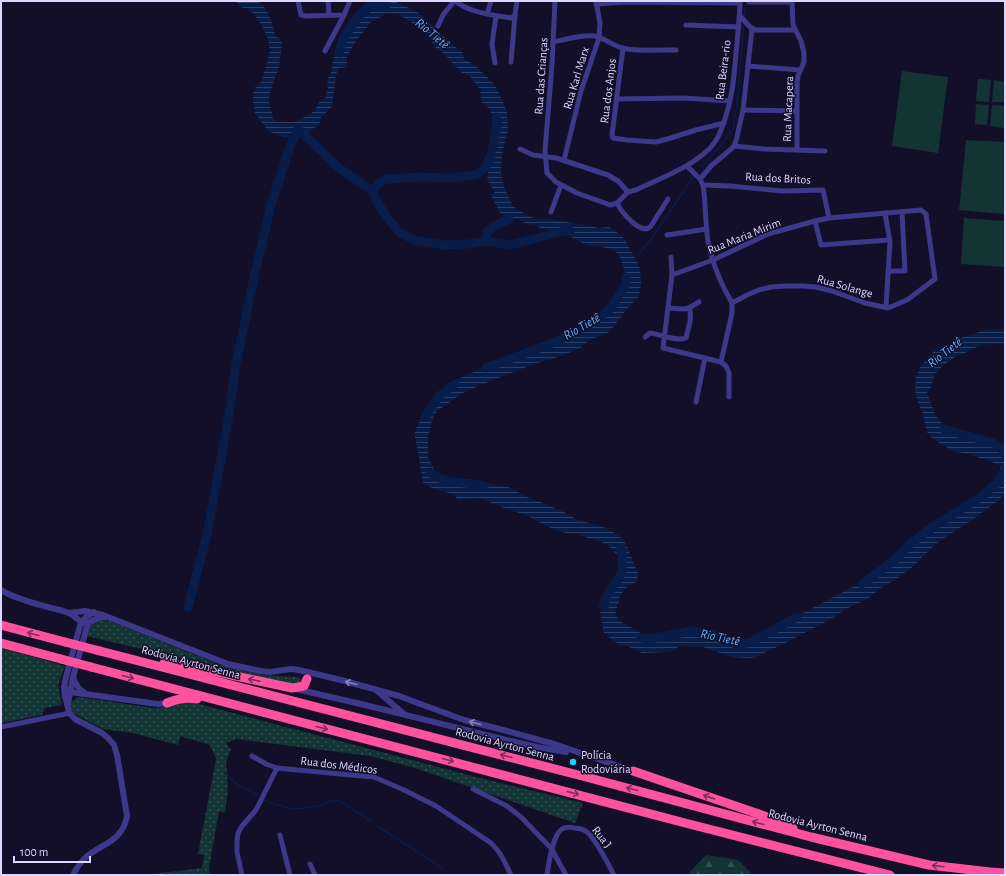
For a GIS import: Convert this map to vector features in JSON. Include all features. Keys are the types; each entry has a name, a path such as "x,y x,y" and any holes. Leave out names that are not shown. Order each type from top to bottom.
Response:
{"highway":[{"path":"1,621 14,628"},
{"name":"Rodovia Ayrton Senna","path":"1,625 810,836 929,865 1005,873"},
{"path":"1,643 689,824 890,875"},
{"path":"150,664 168,663 189,666 292,688 304,686 307,679"},
{"path":"166,687 171,692 170,699 167,702"},
{"path":"167,702 186,698 195,699 282,721 302,722"},
{"path":"633,771 779,821 810,836"}],"street":[{"path":"298,1 302,15 329,16 344,14"},
{"path":"328,1 329,16"},
{"path":"325,51 350,1"},
{"path":"438,26 443,15 454,1 468,8 487,14 512,18 515,16"},
{"path":"487,14 491,1"},
{"path":"511,62 517,1"},
{"name":"Rua das Crianças","path":"555,1 545,154 547,172 556,182 577,193 610,205 617,203"},
{"path":"749,2 792,1"},
{"name":"Rua Macapera","path":"792,1 793,24 801,41 804,53 804,62 800,70 797,83 797,150"},
{"path":"596,2 740,2"},
{"name":"Rua Karl Marx","path":"564,160 581,91 599,38 600,23 596,2"},
{"name":"Rua Beira-rio","path":"628,192 689,167 714,144 718,138 724,123 734,81 741,17 740,2"},
{"path":"495,63 492,44 496,16"},
{"path":"699,178 734,146 738,135 743,110 752,29 741,17"},
{"path":"686,25 739,27"},
{"path":"752,29 795,30"},
{"path":"553,42 592,36 623,48 634,50 676,50"},
{"name":"Rua dos Anjos","path":"623,48 612,135 614,139 656,142 724,123"},
{"path":"748,66 800,70"},
{"path":"617,99 684,98 730,101"},
{"path":"743,110 796,111"},
{"path":"734,146 764,149 825,150"},
{"path":"520,149 533,155 545,154 614,178 628,192 617,203 622,212 632,222 640,227 648,229 668,199"},
{"path":"689,167 703,185 708,241 713,260 733,308 721,362"},
{"path":"551,212 561,185"},
{"name":"Rua dos Britos","path":"703,185 783,191 822,190 829,218"},
{"name":"Rua Maria Mirim","path":"672,275 713,260 772,233 814,221 829,218 921,210 926,214 935,279"},
{"path":"888,271 905,271 902,212"},
{"path":"885,213 889,240 886,307"},
{"path":"814,221 821,245 889,240"},
{"path":"667,235 707,229"},
{"path":"672,257 672,275 663,348 721,362 726,366 729,372 729,397"},
{"name":"Rua Solange","path":"732,303 759,290 771,287 802,286 816,287 832,291 865,303 888,308 907,300 935,279"},
{"path":"668,308 684,309 689,308 699,302"},
{"path":"645,337 650,333 683,340 686,338 690,319 691,313 689,308"},
{"path":"696,402 705,358"},
{"path":"1,590 20,599 69,613 85,624 102,617 111,618"},
{"path":"69,613 78,611 94,612 228,664 270,672 291,669 299,670 374,688 464,720 554,744 633,771"},
{"path":"73,875 84,859 116,838 122,832 127,816 114,745 102,733 75,718 70,713 65,697 64,687 66,677 81,622 94,612"},
{"path":"68,704 73,677 88,623"},
{"path":"299,670 305,675 314,694"},
{"path":"73,677 76,686 80,691 86,694"},
{"path":"64,687 70,692 158,704 167,702"},
{"path":"292,688 517,742 589,756"},
{"path":"374,688 405,715"},
{"path":"1,727 70,713"},
{"name":"Rua dos Médicos","path":"252,756 277,768 374,778 404,790 436,806 491,843 501,854 511,875"},
{"path":"242,875 236,842 238,833 256,810 277,768"},
{"path":"473,789 508,806 521,817 551,848 566,875"},
{"name":"Rua J","path":"551,848 560,831 563,829 569,827 585,830 594,840 614,875"},
{"path":"280,835 290,875"},
{"path":"547,875 551,848"},
{"path":"310,864 315,875"}],"green space":[{"path":"902,71 948,77 938,153 892,146"},
{"path":"978,79 991,80 989,102 976,101"},
{"path":"994,80 1005,82 1005,102 992,102"},
{"path":"976,104 989,105 987,125 975,124"},
{"path":"992,105 1005,106 1004,128 990,126"},
{"path":"966,140 1005,142 1004,214 959,210"},
{"path":"964,218 1005,221 1005,267 961,264"},
{"path":"107,620 218,664 262,675 299,677 301,680 300,683 296,685 86,636 91,625 98,621"},
{"path":"1,648 65,666 58,685 62,705 45,708 42,715 1,723"},
{"path":"78,697 154,708 168,707 181,702 191,702 484,779 583,803 575,823 412,767 370,756 237,739 226,743 231,749 226,762 228,788 225,813 219,811 209,868 210,875 145,875 202,868 204,855 198,854 216,759 210,745 180,736 178,745 133,733 103,729 74,713 71,708 71,702"},
{"path":"706,855 738,860 753,875 687,875"}],"water":[{"name":"Rio Tietê","path":"236,1 256,1 264,6 272,22 276,37 281,39 282,44 279,67 270,92 269,101 273,119 279,122 293,122 301,119 315,111 319,102 325,98 328,89 327,80 331,73 334,57 346,34 348,24 357,14 369,13 373,10 376,4 388,1 394,1 419,13 462,52 464,59 475,65 496,87 507,111 508,130 502,154 501,173 503,184 510,201 516,209 535,219 545,218 599,228 609,227 621,235 625,240 640,269 641,282 639,296 612,329 606,334 591,339 579,349 537,363 461,394 436,412 428,437 428,458 440,479 450,485 464,486 481,482 508,487 527,497 564,512 576,519 605,528 618,535 625,542 638,573 637,582 628,585 621,594 615,615 621,622 638,631 642,635 657,640 669,641 702,631 712,633 726,640 733,646 756,641 766,637 786,622 879,573 914,544 939,529 944,521 970,505 988,497 997,486 1000,465 971,455 953,451 933,439 927,432 915,390 916,377 921,366 934,351 963,337 989,329 1005,329 1005,343 981,345 955,357 935,374 930,390 927,392 935,415 946,428 972,438 987,446 1005,445 1005,494 972,520 937,543 910,569 879,589 869,598 756,657 732,657 703,647 680,646 672,651 642,653 627,646 620,645 604,634 599,604 617,585 623,572 623,562 608,545 579,535 561,532 526,515 482,499 473,498 459,500 452,494 432,488 423,483 414,434 420,420 454,381 491,364 503,365 523,355 551,347 613,312 623,293 625,272 620,257 615,251 607,248 588,245 568,235 548,229 542,229 518,219 509,219 500,213 491,195 495,192 487,180 490,160 499,137 492,114 487,106 482,103 480,89 469,75 462,73 443,53 435,47 419,27 398,14 388,13 371,22 356,41 346,58 348,67 338,68 332,107 321,117 320,124 308,133 294,137 283,137 268,131 255,113 253,99 254,89 262,81 270,51 268,40 264,29 254,14 248,9 240,7"}],"waterway":[{"path":"744,19 746,1"},
{"name":"Rio Tietê","path":"339,53 343,39 365,9 373,4 387,4"},
{"path":"696,173 733,129 737,105 744,23"},
{"name":"Rio Tietê","path":"496,117 497,126 491,155 485,168 476,175 449,178 418,177 387,179 377,184 374,192 376,201 399,232 414,240 443,245 469,244 486,241 510,245 564,231 570,231"},
{"path":"188,607 207,535 229,415 236,364 255,273 271,205 291,144 298,129 339,168 374,192"},
{"path":"635,258 650,241 694,176"},
{"path":"486,241 487,232 496,225 509,219"},
{"name":"Rio Tietê","path":"486,368 555,342 593,322 611,308 626,284 626,277"},
{"name":"Rio Tietê","path":"425,417 439,396 455,384"},
{"name":"Rio Tietê","path":"944,429 993,443 1002,449 1005,455"},
{"name":"Rio Tietê","path":"862,584 897,558 910,544 928,530 979,498 997,483 1005,470"},
{"name":"Rio Tietê","path":"430,472 449,481 484,486"},
{"name":"Rio Tietê","path":"604,607 608,594 622,572 621,549"},
{"name":"Rio Tietê","path":"641,638 650,639 690,631 710,634 736,644 749,643 797,617"},
{"path":"224,772 235,783 257,795"},
{"path":"265,800 294,809 319,806 331,801 340,801 372,822"},
{"path":"379,827 442,868"}],"place":[{"name":"Polícia Rodoviária","path":"573,762"}]}
